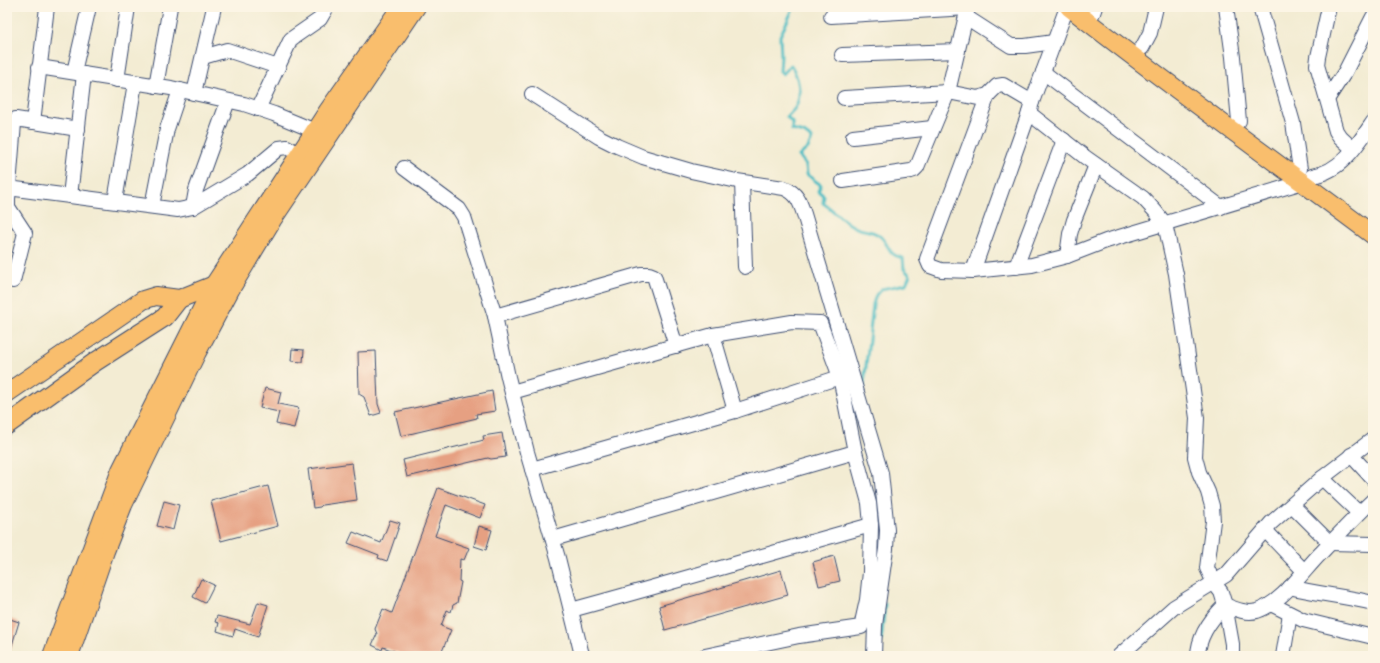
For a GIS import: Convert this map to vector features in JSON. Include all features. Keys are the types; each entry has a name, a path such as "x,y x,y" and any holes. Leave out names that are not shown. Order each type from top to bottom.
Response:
{"main road":[{"path":"69,656 105,551 123,505 197,352 223,286 268,225 333,116 401,7"},
{"path":"52,656 121,470 223,286 315,131 333,116 416,7"},
{"path":"1068,7 1229,128 1373,221"},
{"path":"1091,9 1239,121 1373,235"},
{"path":"7,393 143,300 156,296 179,299 223,286"},
{"path":"7,425 94,362 165,317 179,299"}],"street":[{"path":"33,122 47,7"},
{"path":"70,196 78,129 79,73 89,7"},
{"path":"117,80 128,7"},
{"path":"156,86 170,7"},
{"path":"194,93 214,7"},
{"path":"258,109 291,39 320,19 327,7"},
{"path":"973,271 1043,72 1068,7"},
{"path":"1142,48 1150,33 1156,7"},
{"path":"1226,7 1233,57 1239,121"},
{"path":"1260,7 1276,59 1305,176"},
{"path":"1329,7 1317,65 1328,98 1336,131 1340,137 1353,149"},
{"path":"831,16 967,11 1011,46 1026,46 1054,42"},
{"path":"843,181 914,170 917,168 932,128 948,92 967,11"},
{"path":"1328,98 1345,72 1373,17"},
{"path":"202,57 228,50 278,67"},
{"path":"842,55 958,51"},
{"path":"39,67 194,93 274,114 315,131"},
{"path":"1043,72 1221,207"},
{"path":"115,201 135,83"},
{"path":"1232,656 1232,644 1225,605 1221,592 1214,582 1207,564 1213,521 1212,506 1195,457 1197,418 1176,274 1165,224 1143,198 1096,165 1064,140 1031,108 1003,85 997,86 988,95 927,259 930,266 941,270 973,271 1032,266 1067,256 1106,241 1165,224 1221,207 1305,176 1320,175 1335,168 1353,149 1373,122"},
{"path":"152,206 167,129 180,90"},
{"path":"844,98 948,92 978,98 988,95"},
{"path":"532,94 599,137 643,157 691,171 742,182 784,188 790,190 798,198 809,229 881,473 887,530 886,549 869,656"},
{"path":"193,207 196,190 228,101"},
{"path":"15,283 25,233 9,213 8,207 8,188 14,122 16,119 78,129"},
{"path":"853,137 932,128"},
{"path":"1016,267 1064,140"},
{"path":"8,188 178,210 193,207 248,174 279,148 287,147 300,154"},
{"path":"1067,256 1070,234 1074,220 1096,165"},
{"path":"404,168 459,208 464,217 495,316 512,392 532,468 553,538 583,656"},
{"path":"742,182 745,267"},
{"path":"495,316 641,274 649,274 654,276 676,346"},
{"path":"512,392 713,335 792,322 820,323 840,377 855,452 869,503 871,525 870,572 865,615 861,627 799,636 705,656"},
{"path":"713,335 736,410"},
{"path":"532,468 736,410 840,377"},
{"path":"1119,656 1174,607 1226,575 1265,530 1322,478 1373,438"},
{"path":"553,538 855,452"},
{"path":"1351,455 1373,479"},
{"path":"1322,478 1359,513"},
{"path":"1225,605 1248,612 1257,611 1271,604 1290,587 1330,543 1373,500"},
{"path":"1292,505 1330,543 1373,544"},
{"path":"571,610 871,525"},
{"path":"1265,530 1304,571"},
{"path":"1290,587 1313,593 1352,598 1373,603"},
{"path":"1271,604 1303,620 1373,637"},
{"path":"1198,656 1198,651 1204,633 1215,615 1225,605"},
{"path":"1283,656 1290,614"}],"building":[{"path":"292,349 304,350 303,362 291,361"},
{"path":"376,351 378,404 381,413 371,416 364,397 359,394 358,352"},
{"path":"265,388 281,392 278,404 299,408 294,428 276,424 279,412 260,408"},
{"path":"492,391 495,411 476,414 477,418 401,436 395,412"},
{"path":"502,433 506,457 488,458 407,477 403,460 484,440 483,436"},
{"path":"352,463 357,500 322,505 320,507 313,508 308,469"},
{"path":"268,486 278,526 221,541 211,501"},
{"path":"438,488 485,505 480,518 446,505 435,536 469,548 464,560 460,559 459,581 461,582 457,603 453,605 451,612 447,610 441,626 451,630 440,656 407,656 383,647 382,650 372,645 377,634 375,629 383,609 392,613"},
{"path":"164,501 179,505 173,530 157,526"},
{"path":"390,520 400,523 387,561 378,558 379,555 348,543 353,532 381,543"},
{"path":"479,526 492,530 486,550 474,546"},
{"path":"834,556 840,581 819,586 813,562"},
{"path":"781,570 788,595 665,630 659,606"},
{"path":"201,579 214,585 205,603 193,597"},
{"path":"258,602 268,605 258,637 235,629 233,636 217,631 219,623 215,622 217,616 250,624"},
{"path":"7,618 19,622 9,655 7,655"}],"waterway":[{"path":"794,7 780,36 780,71 783,74 791,65 799,86 799,97 797,103 795,108 787,117 792,122 792,130 804,133 812,139 808,148 799,156 806,165 807,174 821,185 818,191 824,196 823,203 854,227 874,233 882,238 892,253 903,258 904,269 910,275 906,284 881,289 876,295 873,304 863,393"},
{"path":"881,641 885,604"}]}
